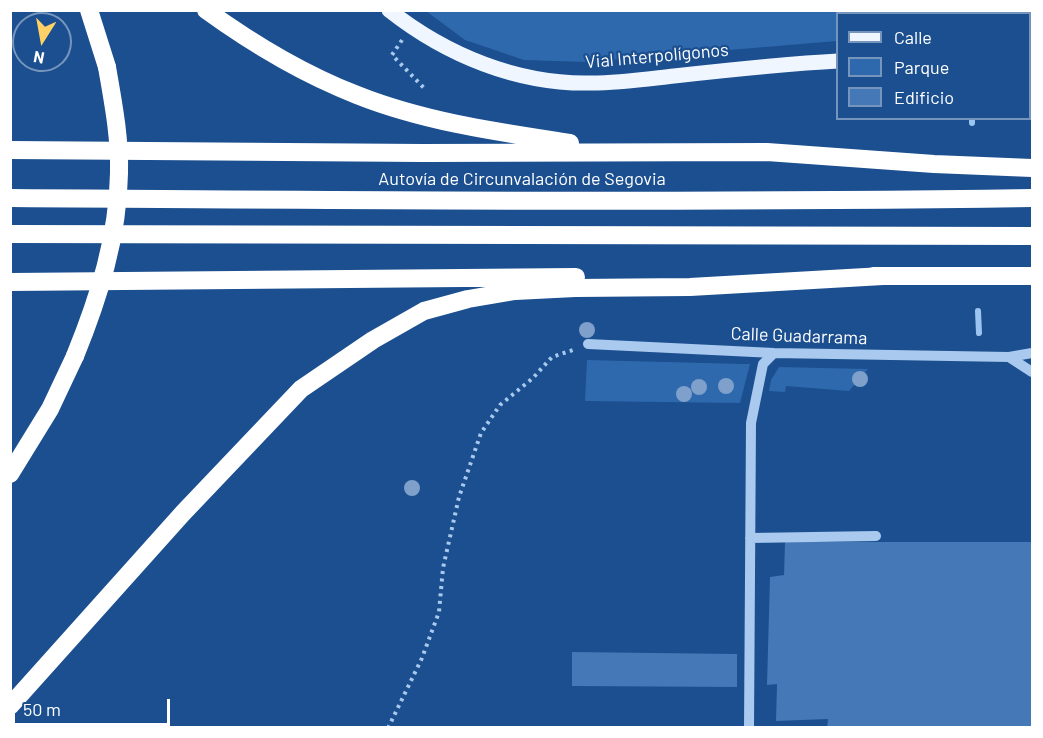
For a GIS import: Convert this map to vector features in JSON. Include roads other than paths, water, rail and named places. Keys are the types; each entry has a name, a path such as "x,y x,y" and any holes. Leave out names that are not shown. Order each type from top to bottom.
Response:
{"highway":[{"path":"10,474 50,409 75,356 101,285 116,213 118,147 107,67 89,10"},
{"path":"206,10 300,69 375,102 410,113 493,132 625,151"},
{"path":"10,150 411,153 767,152 934,164 1032,168"},
{"name":"Autovía de Circunvalación de Segovia","path":"10,198 684,201 1032,198"},
{"path":"10,234 1032,236"},
{"path":"10,706 183,513 300,389 373,340 424,311 468,299 515,291 690,287 883,276"},
{"path":"10,282 520,277 1032,276"}],"main road":[{"name":"Vial Interpolígonos","path":"389,10 410,27 469,59 520,74 572,82 600,83 795,63 836,61"}],"street":[{"name":"Calle Guadarrama","path":"588,344 774,353 1009,357 1032,353"},
{"path":"749,728 751,423 763,364 774,353"},
{"path":"1009,357 1032,372"},
{"path":"750,538 876,536"}],"waterway":[{"path":"978,311 979,333"}]}
